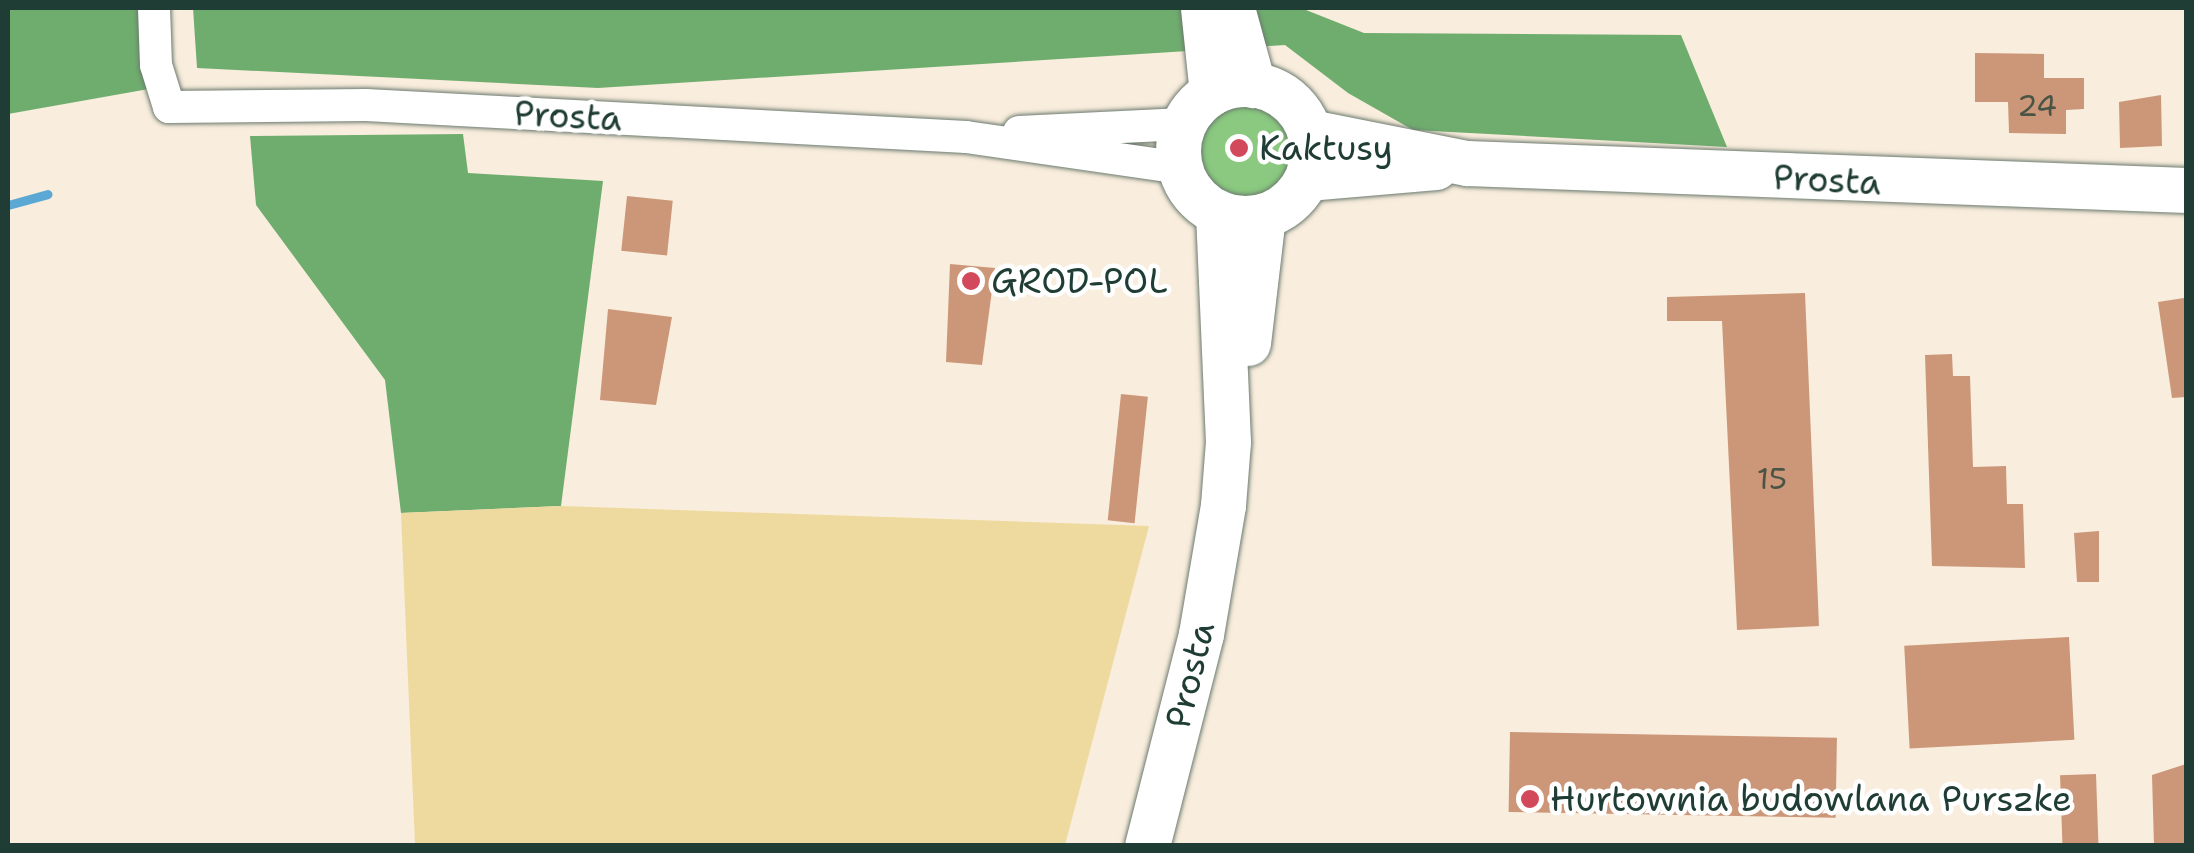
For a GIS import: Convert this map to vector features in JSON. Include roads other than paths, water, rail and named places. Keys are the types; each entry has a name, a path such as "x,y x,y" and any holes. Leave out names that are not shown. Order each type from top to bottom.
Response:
{"main road":[{"path":"1204,8 1207,118"},
{"path":"1207,118 1293,104 1310,132 1307,178 1285,206 1263,216 1218,212 1194,195 1207,118 1232,8"},
{"name":"Prosta","path":"1310,132 1392,159"},
{"name":"Prosta","path":"1307,178 1392,159 2186,190"},
{"name":"Prosta","path":"1218,212 1235,381"},
{"name":"Prosta","path":"1147,846 1206,609 1235,381 1263,216"}],"street":[{"name":"Prosta","path":"154,8 156,65 170,107 366,104 966,137 1207,118"}],"waterway":[{"path":"8,205 48,194"}],"place":[{"name":"Kaktusy","path":"1239,148"},
{"name":"GROD-POL","path":"971,281"},
{"name":"Hurtownia budowlana Purszke","path":"1530,799"}]}
